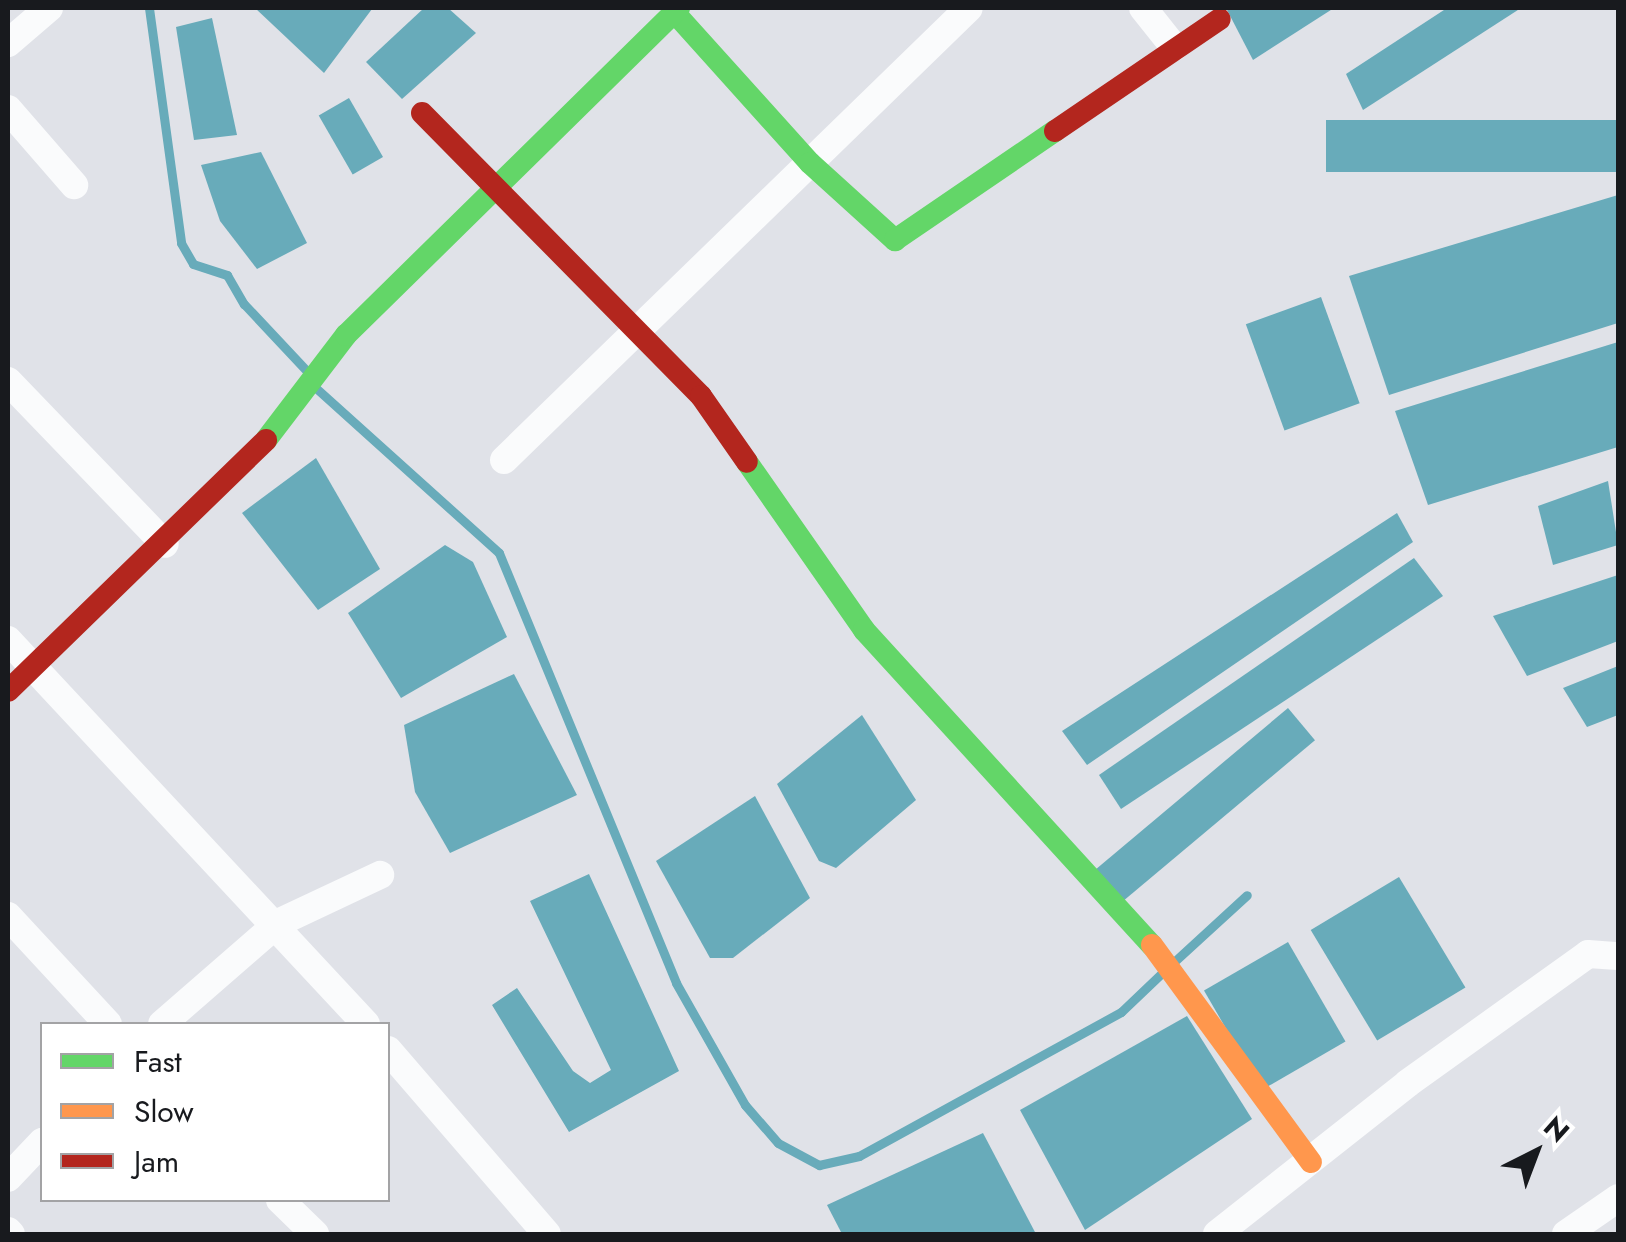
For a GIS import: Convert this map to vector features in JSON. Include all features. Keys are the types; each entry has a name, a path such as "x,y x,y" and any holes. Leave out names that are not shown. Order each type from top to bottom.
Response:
{"street":[{"path":"8,43 49,8"},
{"path":"504,460 638,325 969,8"},
{"path":"1143,8 1174,47"},
{"path":"8,691 165,544 290,415 346,335 676,10 810,162 895,240 1220,19"},
{"path":"8,109 74,185"},
{"path":"422,113 638,325 701,396 864,630 1187,982 1310,1162"},
{"path":"8,380 165,544"},
{"path":"8,640 278,923 364,1022"},
{"path":"164,1022 278,923 380,875"},
{"path":"8,916 106,1022"},
{"path":"1217,1234 1588,954 1618,956"},
{"path":"390,1052 547,1234"},
{"path":"8,1178 40,1144"},
{"path":"1566,1234 1618,1198"},
{"path":"282,1202 315,1234"}],"water":[{"path":"255,8 370,8 372,9 324,73"},
{"path":"424,8 448,8 476,33 402,99 366,62"},
{"path":"1226,8 1334,8 1253,60"},
{"path":"1447,8 1521,8 1363,110 1346,74"},
{"path":"212,18 237,135 194,140 176,27"},
{"path":"349,98 383,157 353,174 319,116"},
{"path":"1326,120 1618,120 1618,172 1326,172"},
{"path":"261,152 307,243 257,269 220,221 201,165"},
{"path":"1618,195 1618,323 1389,395 1349,276"},
{"path":"1321,297 1360,403 1284,431 1246,324"},
{"path":"1618,342 1618,447 1428,505 1395,411"},
{"path":"316,458 380,569 318,610 242,513"},
{"path":"1608,481 1618,545 1553,565 1538,506"},
{"path":"1397,513 1413,542 1087,765 1062,731"},
{"path":"445,545 473,562 507,637 401,698 348,613"},
{"path":"1414,558 1443,596 1121,809 1099,775"},
{"path":"1618,575 1618,641 1527,676 1493,616"},
{"path":"1618,666 1618,715 1587,727 1563,688"},
{"path":"514,674 577,795 450,853 415,792 404,725"},
{"path":"1288,708 1315,740 1118,905 1091,873"},
{"path":"862,715 916,800 836,868 819,861 777,784"},
{"path":"755,796 810,898 733,958 710,958 656,861"},
{"path":"589,874 679,1071 569,1132 492,1005 517,988 573,1071 590,1083 611,1070 530,901"},
{"path":"1399,877 1465,988 1377,1041 1311,930"},
{"path":"1288,942 1346,1042 1261,1090 1204,991"},
{"path":"1187,1016 1252,1119 1085,1230 1020,1110"},
{"path":"983,1133 1036,1234 842,1234 827,1205"}],"waterway":[{"path":"149,8 181,243 193,264 227,275 244,304 307,371"},
{"path":"317,389 499,553 676,983 745,1105 778,1143 819,1165 859,1156 1121,1012 1164,971"},
{"path":"1176,960 1247,895"}],"traffic: fast":[{"path":"266,440 346,335 679,8"},
{"path":"674,12 810,163 895,240 1055,131"},
{"path":"747,462 864,630 1152,945"}],"traffic: slow":[{"path":"1152,945 1311,1162"}],"traffic: jam":[{"path":"1055,131 1220,19"},
{"path":"422,113 701,396 747,462"},
{"path":"8,691 266,440"}]}
